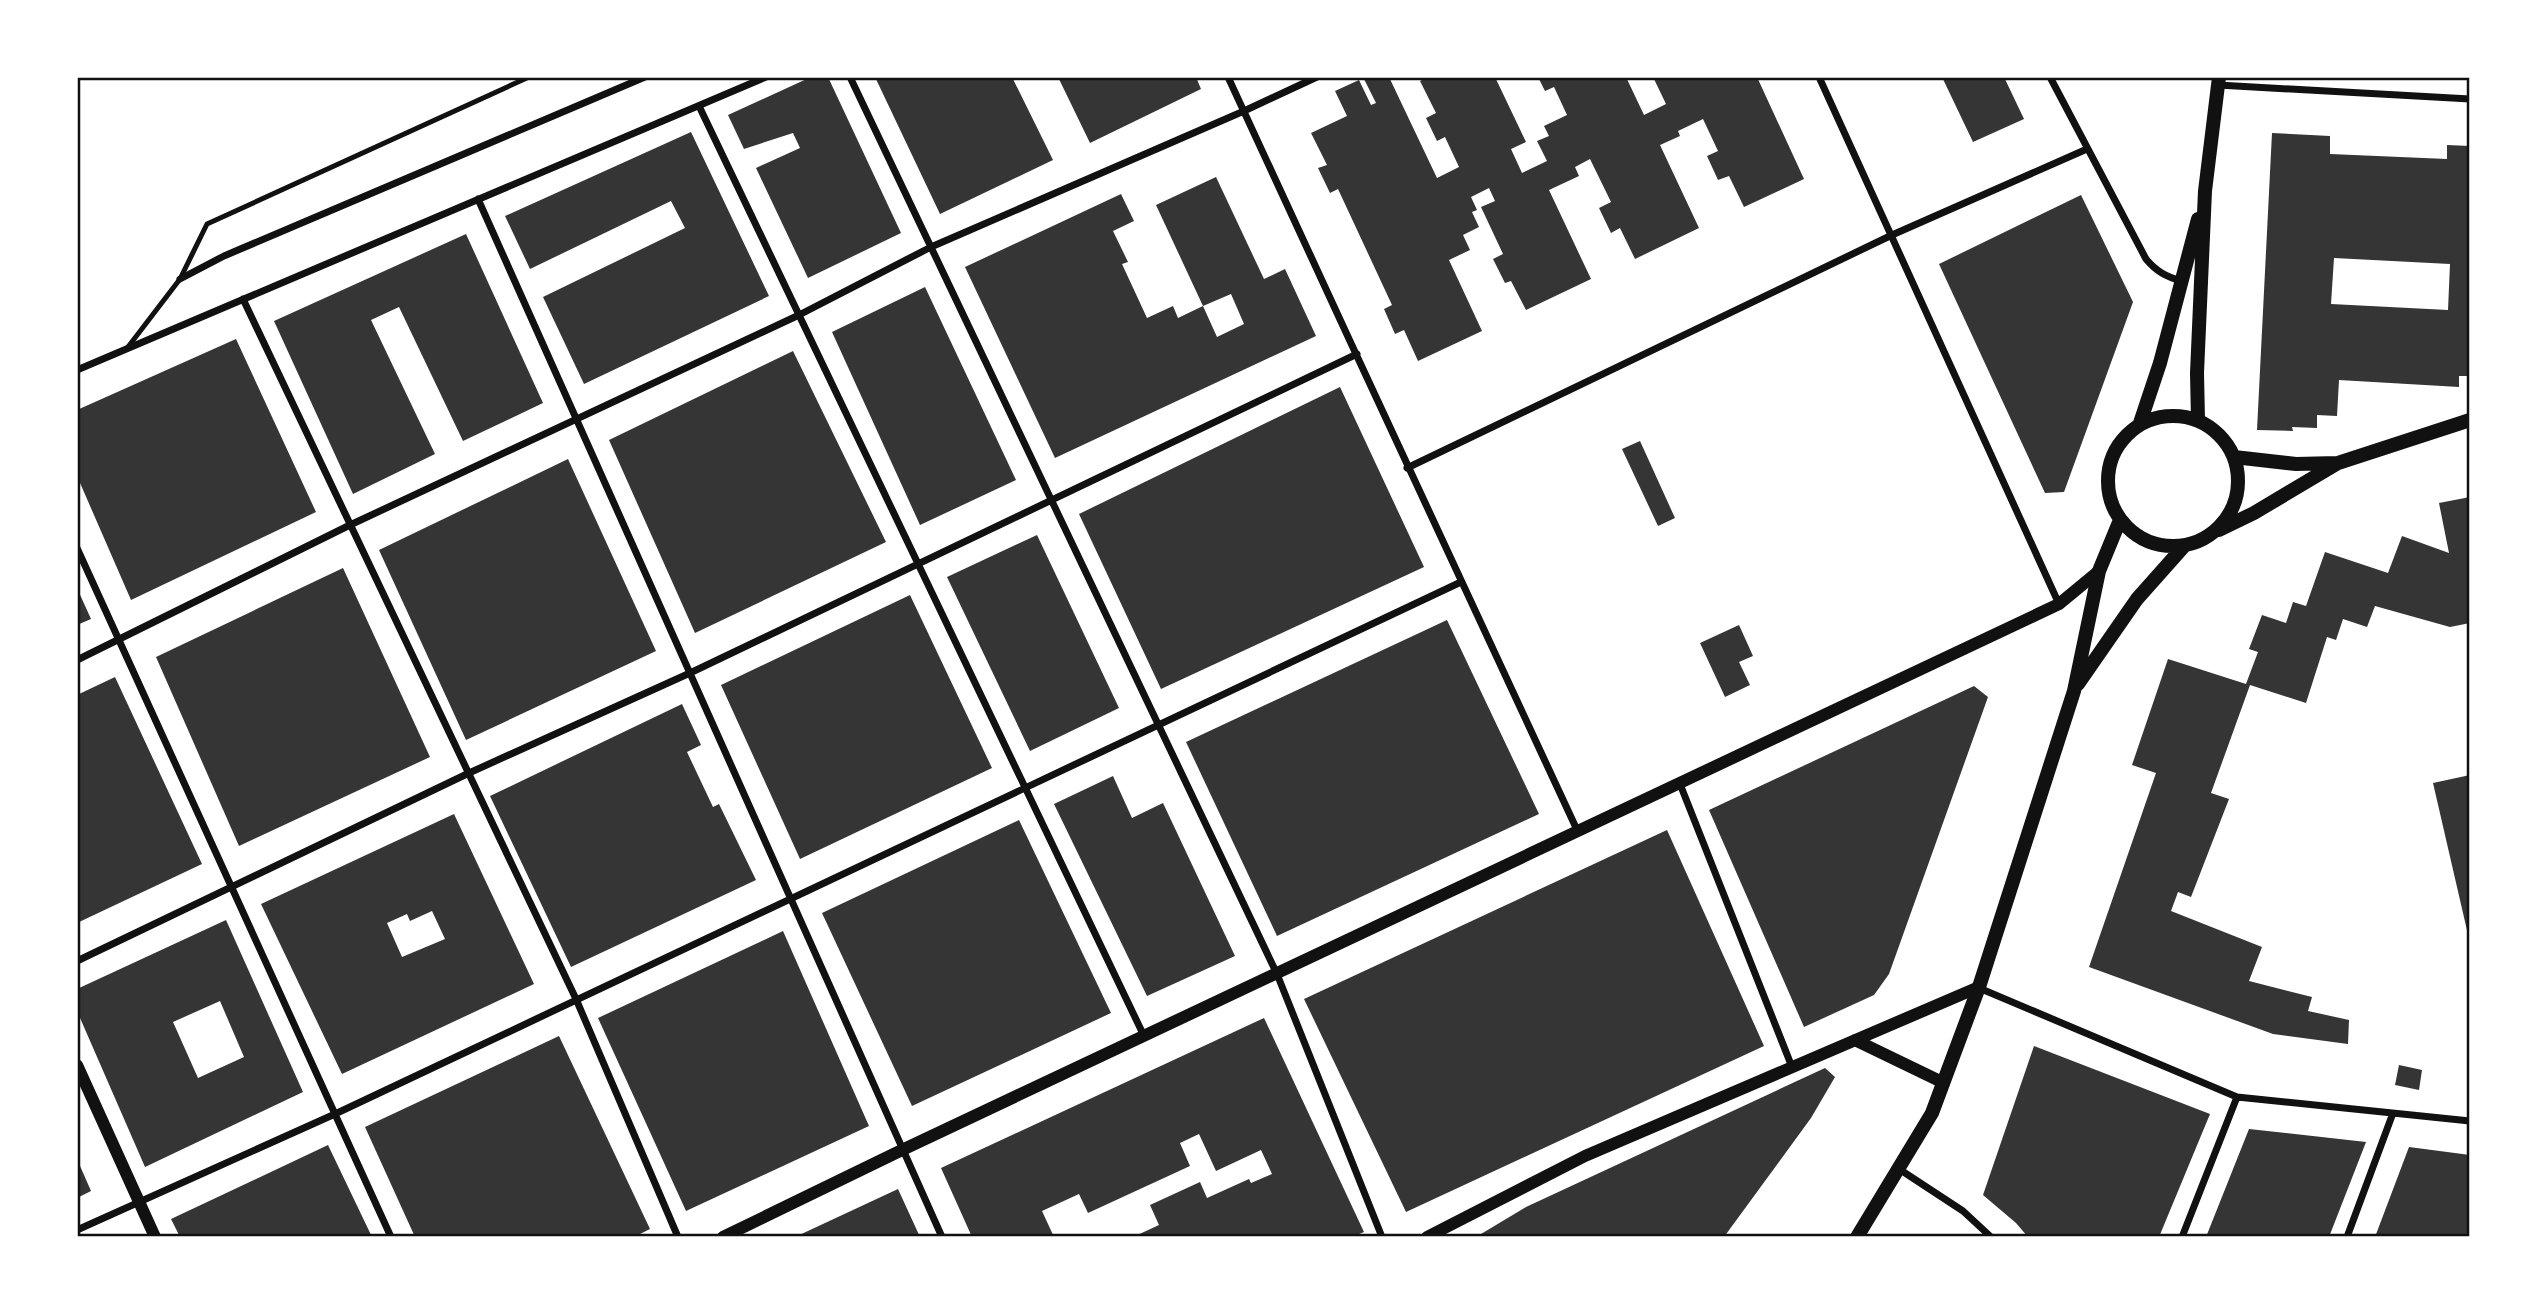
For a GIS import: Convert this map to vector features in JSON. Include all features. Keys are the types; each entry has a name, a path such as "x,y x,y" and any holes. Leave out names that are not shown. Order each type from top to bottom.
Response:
{"main road":[{"path":"2198,420 2197,373 2205,191 2219,81"},
{"path":"2140,423 2160,363 2205,191"},
{"path":"2211,534 2227,519 2236,499 2238,478 2234,457 2226,442 2213,429 2198,420 2179,415 2159,416 2140,423 2123,437 2112,457 2107,478 2110,500 2120,520 2133,533 2149,542 2166,546 2185,545 2211,534 2254,513 2339,463 2470,420"},
{"path":"2234,457 2296,464 2339,463"},
{"path":"1857,1237 1932,1113 1944,1083 1979,987 2074,691 2099,571 2120,520"},
{"path":"2074,691 2137,600 2185,545"}],"street":[{"path":"180,279 225,256 645,77"},
{"path":"77,370 766,77"},
{"path":"850,77 1277,974 1382,1237"},
{"path":"1228,77 1578,832"},
{"path":"77,660 350,525 799,315 931,247 1317,77"},
{"path":"1819,77 2059,604"},
{"path":"2050,77 2146,259 2155,270 2168,278 2182,281"},
{"path":"2219,81 2470,99"},
{"path":"699,106 1144,1036"},
{"path":"1407,468 1892,235 2088,149"},
{"path":"478,199 942,1237"},
{"path":"243,299 576,999 678,1237"},
{"path":"77,961 469,773 690,673 1357,354"},
{"path":"77,548 391,1237"},
{"path":"723,1237 2059,604 2099,571"},
{"path":"77,1230 335,1114 1461,582"},
{"path":"1680,784 1793,1067"},
{"path":"1427,1237 1585,1156 1979,987 2237,1097 2470,1121"},
{"path":"1855,1041 1944,1083"},
{"path":"77,1065 155,1237"},
{"path":"2182,1237 2237,1097"},
{"path":"2347,1237 2393,1113"},
{"path":"1899,1168 1963,1211 1991,1237"}],"lane":[{"path":"126,349 180,279 206,225 529,77"}],"building":[{"path":"811,77 828,77 901,233 808,278 756,168 800,148 793,133 744,149 728,115"},
{"path":"875,77 1012,77 1053,160 940,214"},
{"path":"1058,77 1196,77 1201,89 1090,143"},
{"path":"1363,77 1389,77 1437,178 1459,167 1445,137 1437,141 1426,118 1436,113 1420,81 1428,77 1495,77 1526,142 1511,149 1522,173 1547,161 1537,141 1549,136 1544,126 1567,115 1554,87 1545,91 1538,77 1626,77 1644,115 1666,104 1653,77 1757,77 1804,179 1744,207 1729,176 1718,180 1707,156 1718,151 1703,119 1678,131 1680,136 1660,145 1699,228 1635,259 1620,228 1611,233 1599,208 1611,202 1590,159 1575,167 1579,176 1549,190 1591,279 1526,310 1511,281 1505,283 1493,259 1503,254 1481,207 1495,201 1489,188 1471,197 1477,210 1472,212 1479,227 1463,235 1470,250 1449,260 1482,331 1418,361 1404,330 1395,334 1384,309 1392,305 1338,189 1330,193 1318,168 1327,165 1311,133 1347,116 1335,91 1359,80 1371,105 1376,103"},
{"path":"1942,77 2004,77 2024,119 1973,142"},
{"path":"691,132 769,296 584,384 543,297 685,228 671,201 530,269 505,216"},
{"path":"2272,133 2330,136 2330,154 2447,159 2447,145 2470,146 2470,376 2459,376 2459,387 2339,380 2337,416 2317,415 2317,428 2292,427 2293,431 2257,430","holes":["2334,258 2450,264 2448,310 2331,304"]},
{"path":"1216,177 1264,279 1285,269 1316,336 1055,458 965,267 1121,194 1134,221 1113,231 1128,262 1122,264 1147,318 1173,306 1178,318 1203,306 1156,205","holes":["1231,294 1244,324 1217,337 1203,306"]},
{"path":"2081,195 2133,302 2064,492 2045,493 1939,264"},
{"path":"466,234 543,403 463,441 399,307 371,320 435,454 353,494 274,321"},
{"path":"925,287 1016,480 920,525 832,332"},
{"path":"236,339 316,512 131,600 77,476 77,410"},
{"path":"793,351 886,542 695,633 609,440"},
{"path":"1340,387 1424,567 1161,689 1079,514"},
{"path":"1640,441 1675,518 1658,526 1622,449"},
{"path":"568,459 656,651 466,740 379,550"},
{"path":"2470,497 2470,623 2450,627 2375,606 2367,627 2343,619 2336,640 2327,637 2306,703 2250,685 2211,793 2229,799 2191,897 2178,892 2171,911 2262,947 2249,981 2312,997 2308,1011 2349,1020 2348,1044 2273,1034 2089,967 2156,773 2132,765 2168,659 2246,684 2258,652 2249,649 2262,615 2286,623 2293,602 2306,606 2325,552 2388,573 2402,536 2449,553 2439,503"},
{"path":"1037,535 1119,708 1030,751 947,577"},
{"path":"343,568 430,757 239,846 156,657"},
{"path":"77,588 91,619 77,625"},
{"path":"910,595 992,768 800,859 721,685"},
{"path":"1447,620 1539,814 1277,936 1186,742"},
{"path":"1739,625 1753,656 1739,662 1750,685 1725,697 1700,643"},
{"path":"115,677 202,864 77,923 77,695"},
{"path":"1974,686 1988,697 1889,974 1874,995 1804,1027 1709,810"},
{"path":"682,704 701,745 687,752 713,807 719,804 756,880 571,967 490,796"},
{"path":"2470,775 2470,939 2469,939 2433,783"},
{"path":"1113,776 1132,818 1163,803 1235,956 1147,996 1054,804"},
{"path":"454,814 534,984 342,1074 261,904","holes":["432,911 445,939 402,957 387,923 407,914 410,921"]},
{"path":"1019,820 1111,1013 912,1106 822,913"},
{"path":"1667,830 1764,1046 1406,1212 1304,999"},
{"path":"226,920 303,1092 145,1167 77,1011 77,989","holes":["220,1001 244,1057 198,1078 173,1022"]},
{"path":"783,931 869,1126 686,1211 598,1018"},
{"path":"1264,1018 1364,1232 1352,1237 1133,1237 1159,1225 1150,1205 1200,1182 1207,1198 1249,1179 1251,1183 1272,1174 1261,1150 1216,1171 1199,1134 1180,1143 1190,1166 1088,1213 1079,1194 1042,1211 1054,1237 972,1237 941,1168"},
{"path":"559,1036 650,1229 634,1237 415,1237 365,1127"},
{"path":"2034,1046 2210,1114 2159,1237 2028,1237 1983,1195"},
{"path":"2399,1065 2422,1070 2419,1090 2395,1085"},
{"path":"1825,1068 1835,1077 1811,1118 1724,1237 1476,1237 1526,1207"},
{"path":"2249,1129 2366,1142 2329,1237 2206,1237"},
{"path":"328,1145 372,1237 180,1237 171,1219"},
{"path":"2409,1147 2470,1155 2470,1237 2375,1237"},
{"path":"77,1159 91,1191 77,1198"},
{"path":"898,1189 920,1237 795,1237"}]}
